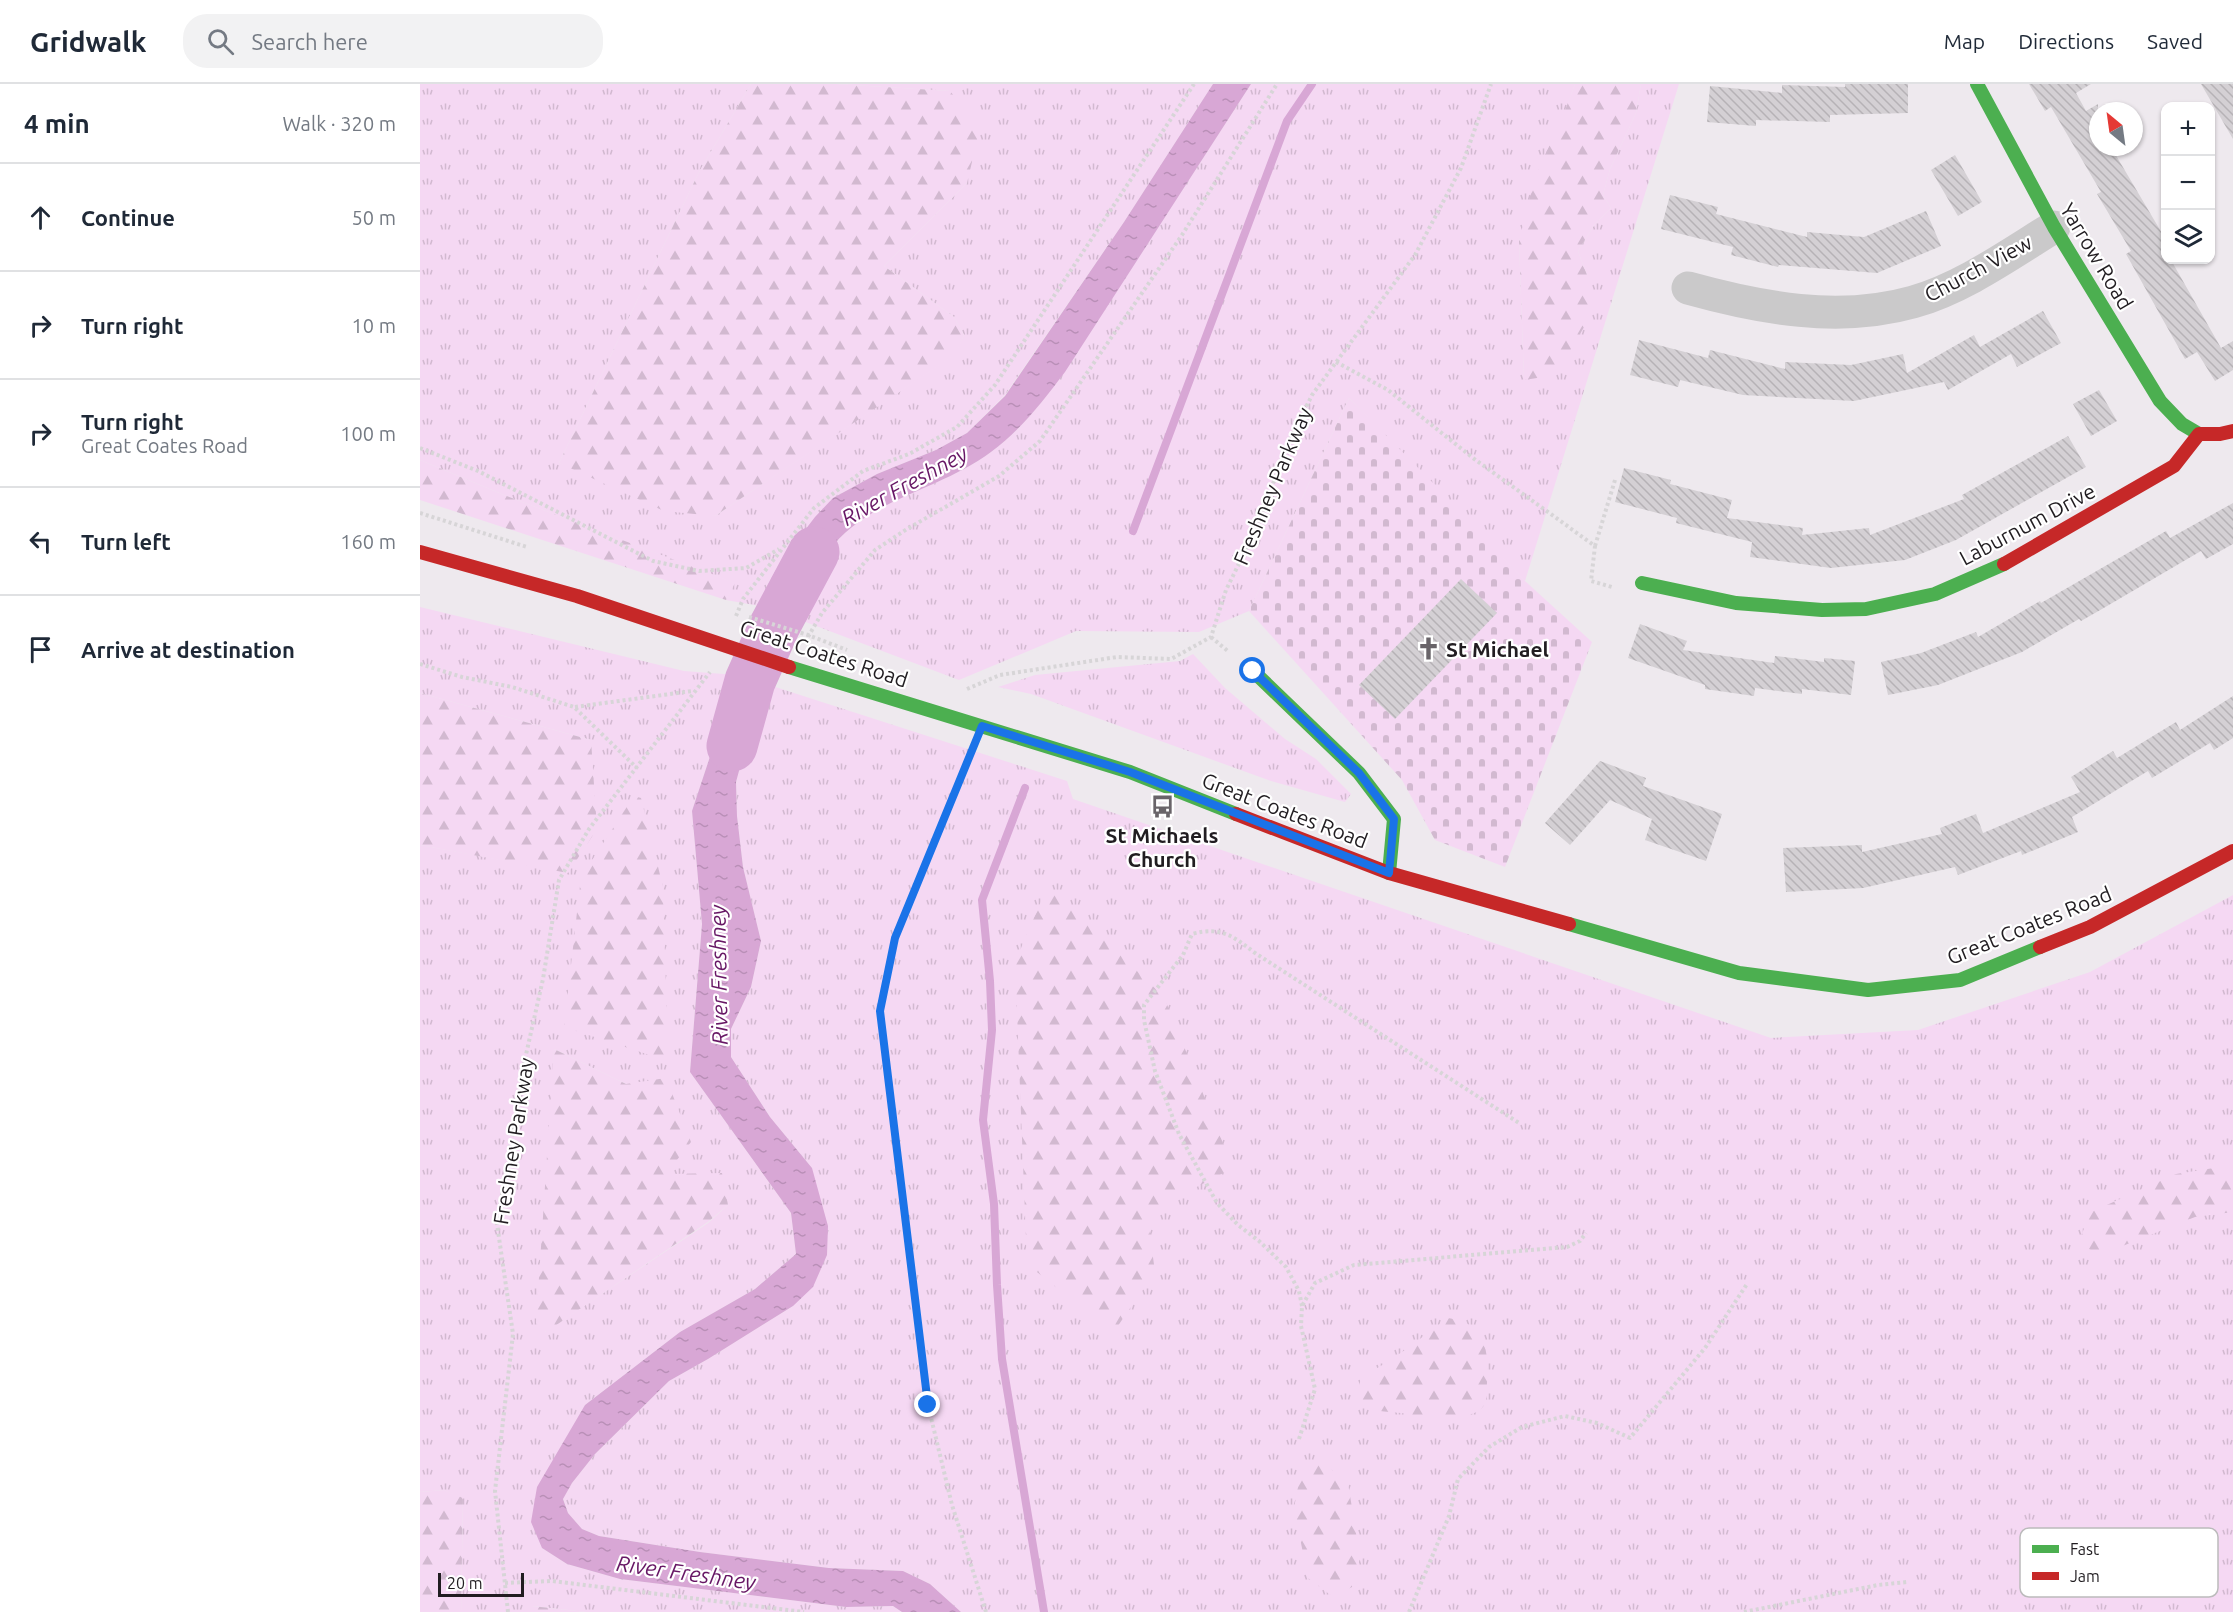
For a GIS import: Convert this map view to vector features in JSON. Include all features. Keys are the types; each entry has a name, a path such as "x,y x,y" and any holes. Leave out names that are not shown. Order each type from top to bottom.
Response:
{"main road":[{"name":"Yarrow Road","path":"1977,84 2054,227 2160,401 2182,424 2199,434"},
{"path":"2199,434 2220,435 2233,431"},
{"name":"Laburnum Drive","path":"1642,583 1736,603 1822,610 1866,609 1935,594 2011,561 2167,471 2174,466 2199,434"},
{"name":"Great Coates Road","path":"420,552 577,596 796,669 1130,772 1389,873 1739,973 1868,990 1960,980 2090,927 2233,851"},
{"path":"1253,671 1359,773 1394,819 1389,873"}],"street":[{"name":"Church View","path":"1688,288 1741,303 1804,312 1878,310 1914,302 1961,282 2054,227"}],"path":[{"path":"737,613 743,599 814,508 863,471 909,454 957,427 995,385 1194,84"},
{"path":"796,669 805,639 822,613 875,550 999,476 1040,441 1182,235 1277,84"},
{"name":"Freshney Parkway","path":"960,692 1000,675 1070,664 1117,657 1171,659 1211,637 1226,590 1259,524 1285,450 1312,395 1415,255 1461,168 1491,84"},
{"path":"1336,362 1388,390 1473,458 1595,546"},
{"path":"420,448 478,471 653,561 699,571 746,568 783,547"},
{"path":"1615,480 1595,546 1591,581 1639,594 1642,583"},
{"path":"420,664 512,687 574,707 693,691"},
{"name":"Freshney Parkway","path":"508,1612 495,1491 513,1334 497,1224 525,1059 543,979 558,880 589,829 693,691 711,671"},
{"path":"574,707 637,768"},
{"path":"982,726 895,938 880,1011 928,1405 952,1505 986,1612"},
{"path":"1299,1439 1315,1389 1301,1326 1302,1306 1299,1291 1286,1267 1238,1225 1218,1203 1179,1134 1155,1071 1144,1020 1144,1005 1183,955 1192,934 1208,930 1231,935 1255,953 1519,1123"},
{"path":"1302,1306 1315,1283 1354,1265 1567,1247 1580,1240 1586,1233"},
{"path":"1409,1612 1449,1516 1458,1479 1489,1447 1522,1427 1565,1416 1597,1423 1630,1438 1705,1348 1747,1284"},
{"path":"505,1583 552,1581 804,1612"},
{"path":"1743,1612 1878,1585 1907,1582"}],"green space":[{"path":"420,84 751,84 699,172 559,463 715,516 955,354 964,335 954,317 884,266 967,183 950,91 836,84 1213,84 1124,222 1005,395 967,433 936,450 877,474 833,498 771,579 765,607 726,600 734,583 504,495 420,460"},
{"path":"751,84 836,84 950,91 980,128 967,183 884,266 954,317 964,335 956,354 715,516 664,511 559,463 699,172"},
{"path":"1251,84 1575,84 1519,241 1524,379 1587,275 1578,251 1595,224 1611,208 1603,195 1610,169 1636,113 1641,84 1679,84 1525,581 1349,398 1249,611 1199,632 1076,631 959,680 795,618 818,568 844,534 862,519 883,507 971,465 1002,443 1031,414 1065,371"},
{"path":"1575,84 1641,84 1636,113 1610,169 1603,195 1611,208 1595,224 1578,251 1587,275 1593,312 1561,366 1537,378 1524,380 1519,241 1535,176 1561,121"},
{"path":"1349,398 1442,492 1525,581 1592,642 1505,867 1435,840 1402,780 1249,611"},
{"path":"420,460 504,495 735,583 726,600 420,500"},
{"path":"420,607 684,671 737,675 692,811 702,924 690,1072 791,1213 796,1254 755,1289 680,1332 585,1405 542,1548 567,1564 620,1579 846,1607 893,1606 902,1612 586,1612 533,1606 532,1612 461,1612 463,1499 444,1490 420,1492 420,845 568,872 591,740 420,693","holes":["554,1049 626,1084 666,1174 728,1205 708,1223 545,1332"]},
{"path":"1193,654 1225,688 1285,739 1316,759 1351,794 1345,802 1271,781 1031,694 998,687 1035,675 1180,661"},
{"path":"763,683 1067,781 1073,799 1771,1038 1918,1030 2090,972 2233,895 2233,1612 961,1612 930,1584 903,1571 829,1568 700,1552 599,1536 582,1529 568,1513 563,1498 595,1454 669,1381 793,1306 812,1168 770,1117 731,1057 731,1029 751,987 761,941 743,867 736,782"},
{"path":"420,693 591,740 597,829 568,873 420,845"},
{"path":"634,796 641,798 663,887 668,1061 564,1027 581,877"},
{"path":"1048,885 1164,997 1233,1168 1147,1213 1155,1272 1113,1333 1027,1264 1015,962"},
{"path":"554,1049 626,1084 666,1078 691,1142 666,1174 722,1173 728,1205 708,1222 546,1332 536,1323"},
{"path":"2233,1165 2233,1212 2195,1217 2100,1255 2078,1243 2091,1212 2176,1174"},
{"path":"1448,1318 1461,1321 1478,1332 1486,1349 1487,1393 1484,1406 1460,1418 1444,1420 1379,1411 1362,1406 1358,1392 1361,1377 1395,1357"},
{"path":"1320,1460 1348,1483 1360,1558 1352,1587 1333,1597 1308,1578 1294,1508 1300,1476"},
{"path":"444,1490 463,1498 461,1612 420,1612 420,1492"},
{"path":"532,1606 586,1612 532,1612"}],"water":[{"path":"1213,84 1251,84 1065,372 1031,415 1002,443 971,465 883,507 862,519 844,534 818,568 795,618 765,607 771,579 782,560 815,517 833,498 877,474 936,450 967,433 1005,396 1124,222"},
{"path":"737,675 763,683 736,782 743,867 761,941 751,987 731,1029 731,1057 770,1117 812,1168 828,1226 827,1255 813,1287 793,1306 669,1381 595,1454 572,1483 563,1499 568,1513 582,1529 599,1536 700,1552 829,1568 903,1571 930,1584 961,1612 902,1612 893,1606 846,1607 620,1579 567,1564 542,1548 531,1522 537,1487 585,1405 680,1332 755,1289 796,1254 791,1213 690,1072 702,924 692,811"}],"building":[{"path":"1845,84 1908,84 1908,113 1830,115 1830,122 1756,120 1756,126 1707,122 1710,86 1782,93 1782,85 1845,87"},
{"path":"2029,84 2091,84 2076,93 2086,111 2089,109 2089,156 2116,156 2161,232 2161,264 2173,264 2221,348 2233,341 2233,370 2215,381 2197,352 2185,359 2126,254 2131,251 2097,194 2101,192 2051,107 2045,111"},
{"path":"2201,84 2233,84 2233,139 2215,108 2215,102 2211,102"},
{"path":"1955,155 1982,202 1958,216 1931,170"},
{"path":"1670,195 1718,207 1716,214 1807,237 1807,232 1864,237 1926,211 1941,246 1877,273 1779,265 1778,267 1731,255 1733,247 1661,229"},
{"path":"2043,311 2061,343 2017,367 2011,354 1948,390 1944,382 1854,401 1743,395 1680,380 1678,387 1630,375 1639,340 1708,358 1710,350 1785,369 1785,362 1851,365 1903,354 1907,373 1974,335 1980,347"},
{"path":"2099,390 2117,421 2091,436 2073,404"},
{"path":"2068,436 2086,467 1956,540 1905,560 1831,568 1750,557 1752,542 1676,523 1677,518 1615,502 1624,468 1671,480 1670,484 1732,500 1727,518 1803,528 1802,535 1869,528 1870,535 1964,499 1962,495"},
{"path":"2233,503 2233,544 2206,559 2201,551 2081,621 2079,619 2022,652 1938,685 1888,695 1881,662 1921,653 1976,632 1978,637 2166,531 2170,538"},
{"name":"St Michael","path":"1461,579 1497,613 1395,719 1359,685"},
{"path":"1640,624 1687,641 1683,650 1774,663 1775,656 1824,662 1824,658 1855,661 1851,695 1802,689 1802,694 1755,688 1754,696 1705,689 1705,685 1628,658"},
{"path":"2233,696 2233,738 2214,750 2210,743 2152,778 2148,771 2072,817 2078,832 2022,855 2021,851 1958,875 1955,867 1863,888 1786,892 1783,848 1862,845 1862,852 1942,834 1940,828 1976,814 1983,833 2080,792 2071,777 2113,751 2117,758 2176,722 2180,730"},
{"path":"1600,761 1646,778 1643,786 1722,814 1706,861 1645,840 1652,819 1610,800 1570,845 1545,823"}],"waterway":[{"path":"1133,531 1287,121 1312,84"},
{"name":"River Freshney","path":"732,746 750,681 775,625 814,552"},
{"path":"1025,788 982,900 992,1030 983,1120 994,1204 1002,1359 1044,1612"}],"traffic: fast":[{"path":"1977,84 2054,227 2160,401 2182,424 2199,434"},
{"path":"1642,583 1736,603 1822,610 1866,609 1935,594 2004,564"},
{"path":"789,667 1130,772 1236,814"},
{"path":"1253,671 1359,773 1394,819 1389,873"},
{"path":"1569,924 1739,973 1868,990 1960,980 2040,947"}],"traffic: jam":[{"path":"2004,564 2174,466 2199,434 2220,434 2233,431"},
{"path":"420,552 577,596 789,667"},
{"path":"1236,814 1389,873 1569,924"},
{"path":"2040,947 2090,927 2233,851"}],"place":[{"name":"St Michael","path":"1428,649"},
{"name":"St Michaels Church","path":"1162,807"}],"route":[{"path":"928,1405 880,1011 895,938 982,726 1130,772 1389,873 1394,819 1359,773 1253,671"}]}
